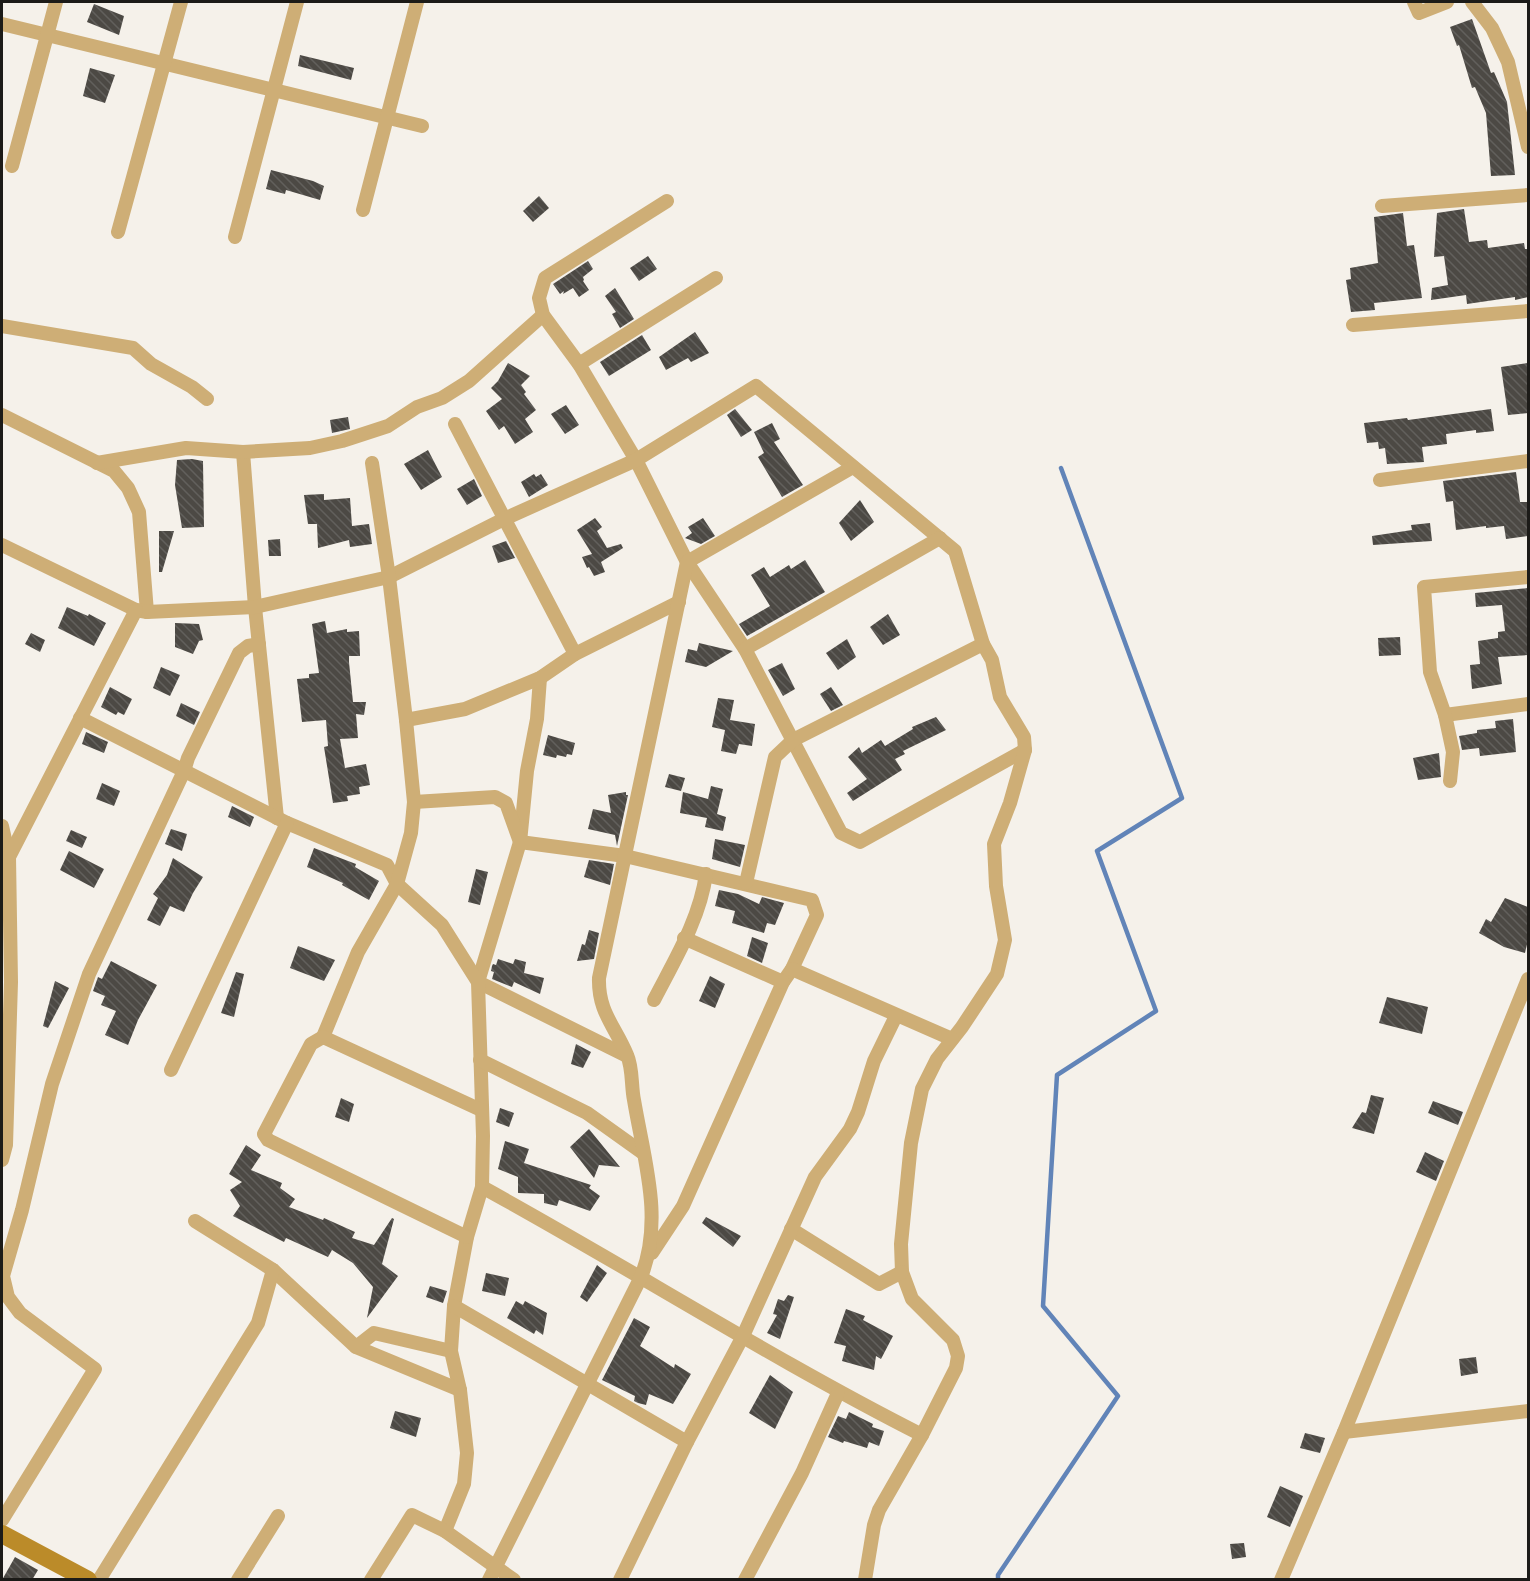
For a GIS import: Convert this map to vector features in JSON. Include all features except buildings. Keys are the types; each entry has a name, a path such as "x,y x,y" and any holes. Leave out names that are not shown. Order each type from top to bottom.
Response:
{"street":[{"path":"12,166 56,2"},
{"path":"118,232 182,2"},
{"path":"235,237 297,2"},
{"path":"363,210 417,2"},
{"path":"1414,2 1419,13 1447,2"},
{"path":"1472,2 1492,28 1508,62 1528,147"},
{"path":"2,24 422,126"},
{"path":"1382,206 1528,195"},
{"path":"667,201 545,278 539,298 543,315 579,364 636,460 687,562 745,649 841,833 860,842 1025,750"},
{"path":"579,364 716,278"},
{"path":"1353,325 1528,311"},
{"path":"97,463 186,448 243,452 310,448 342,441 388,426 417,407 442,398 469,381 543,315"},
{"path":"2,326 133,348 151,364 192,387 207,399"},
{"path":"2,545 142,611 255,607 389,577 504,519 636,460 756,386 955,551 983,644 992,660 1000,697 1024,737 1025,750 1010,803 994,843 996,886 1005,940 997,974 937,1059 922,1089 910,1143 901,1244 902,1272 912,1299 953,1340 958,1356 956,1368 922,1435 879,1510 874,1525 865,1580"},
{"path":"2,416 114,471 128,488 139,512 142,611 80,718 9,857"},
{"path":"455,424 575,654"},
{"path":"171,1070 288,822 259,644 243,452"},
{"path":"1380,480 1528,461"},
{"path":"372,463 389,577 406,720 414,802 411,832 397,884 358,952 323,1037 311,1044 264,1134 268,1140 467,1237"},
{"path":"649,1257 653,1224 651,1197 628,1056 602,1009 599,978 687,562 853,467"},
{"path":"745,649 940,538"},
{"path":"1450,781 1453,752 1445,715 1430,672 1424,587 1528,577"},
{"path":"406,720 465,709 540,678 575,654 679,602"},
{"path":"2,1520 94,1369 20,1313 8,1297 3,1276 22,1210 52,1084 89,975 188,758 239,653 248,646 259,644"},
{"path":"746,883 775,757 793,740 983,644"},
{"path":"446,1532 464,1484 466,1453 460,1390 451,1351 454,1306 467,1237 482,1187 483,1136 478,982 520,842 527,771 537,719 540,678"},
{"path":"1445,715 1528,704"},
{"path":"80,718 288,822 387,865 397,884 442,925 478,982 628,1056"},
{"path":"414,802 495,797 506,803 520,842"},
{"path":"288,822 305,814"},
{"path":"2,825 9,857 11,982 6,1145 2,1160"},
{"path":"492,1573 649,1257 683,1206 783,982 792,969 817,915 812,900 746,883 625,856 520,842"},
{"path":"654,1000 704,893 706,874"},
{"path":"684,938 783,982"},
{"path":"792,969 952,1039"},
{"path":"1281,1580 1344,1432 1528,979"},
{"path":"620,1580 742,1336 815,1177 850,1129 874,1062 896,1016"},
{"path":"323,1037 481,1110"},
{"path":"480,1060 587,1113 643,1153"},
{"path":"482,1187 580,1240 838,1393 922,1435"},
{"path":"195,1221 273,1270 356,1347 460,1390"},
{"path":"791,1229 879,1284 902,1272"},
{"path":"99,1580 258,1323 273,1270"},
{"path":"454,1306 687,1442"},
{"path":"356,1347 374,1333 451,1351"},
{"path":"746,1580 802,1473 838,1393"},
{"path":"1344,1432 1528,1411"},
{"path":"371,1580 412,1515 446,1532 492,1573 514,1580"},
{"path":"238,1580 278,1516"},
{"path":"2,1534 88,1580"}],"waterway":[{"path":"998,1580 998,1575 1118,1396 1043,1306 1057,1075 1156,1011 1097,851 1182,798 1061,468"}]}
